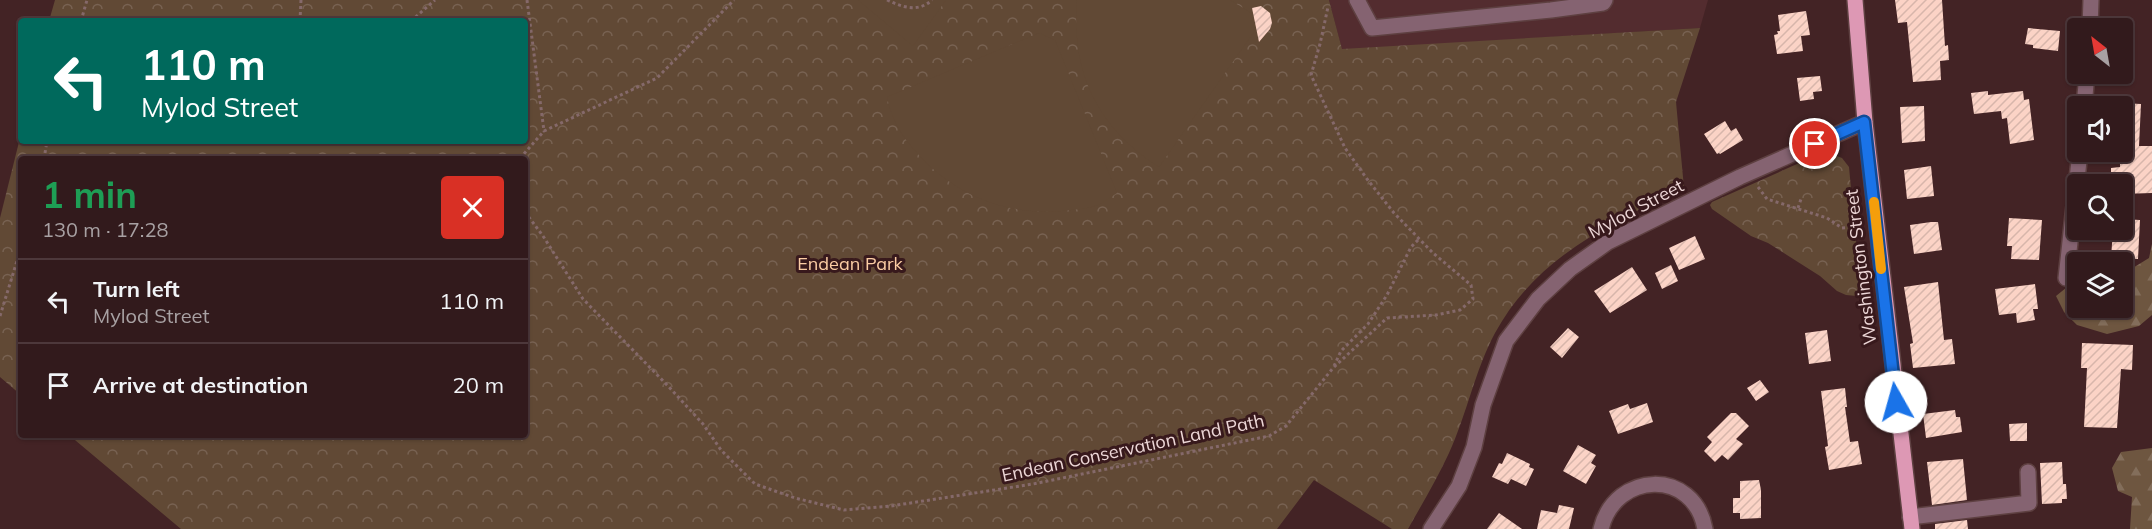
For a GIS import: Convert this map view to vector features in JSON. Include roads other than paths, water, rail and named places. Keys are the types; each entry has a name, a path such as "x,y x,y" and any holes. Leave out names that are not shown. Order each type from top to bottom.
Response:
{"main road":[{"name":"Washington Street","path":"1855,0 1864,122 1911,523"}],"street":[{"path":"1357,0 1372,28 1551,10 1603,3 1605,0"},
{"path":"2090,18 2091,0"},
{"name":"Mylod Street","path":"1431,529 1459,486 1474,447 1483,405 1506,341 1546,291 1570,269 1608,242 1740,177 1864,122"},
{"path":"2069,252 2078,162"},
{"path":"1911,523 2029,503 2028,472"},
{"path":"1601,529 1606,512 1616,499 1630,489 1646,484 1663,484 1680,491 1694,502 1703,518 1705,529"}],"park label":[{"name":"Endean Park","path":"850,264"}]}
